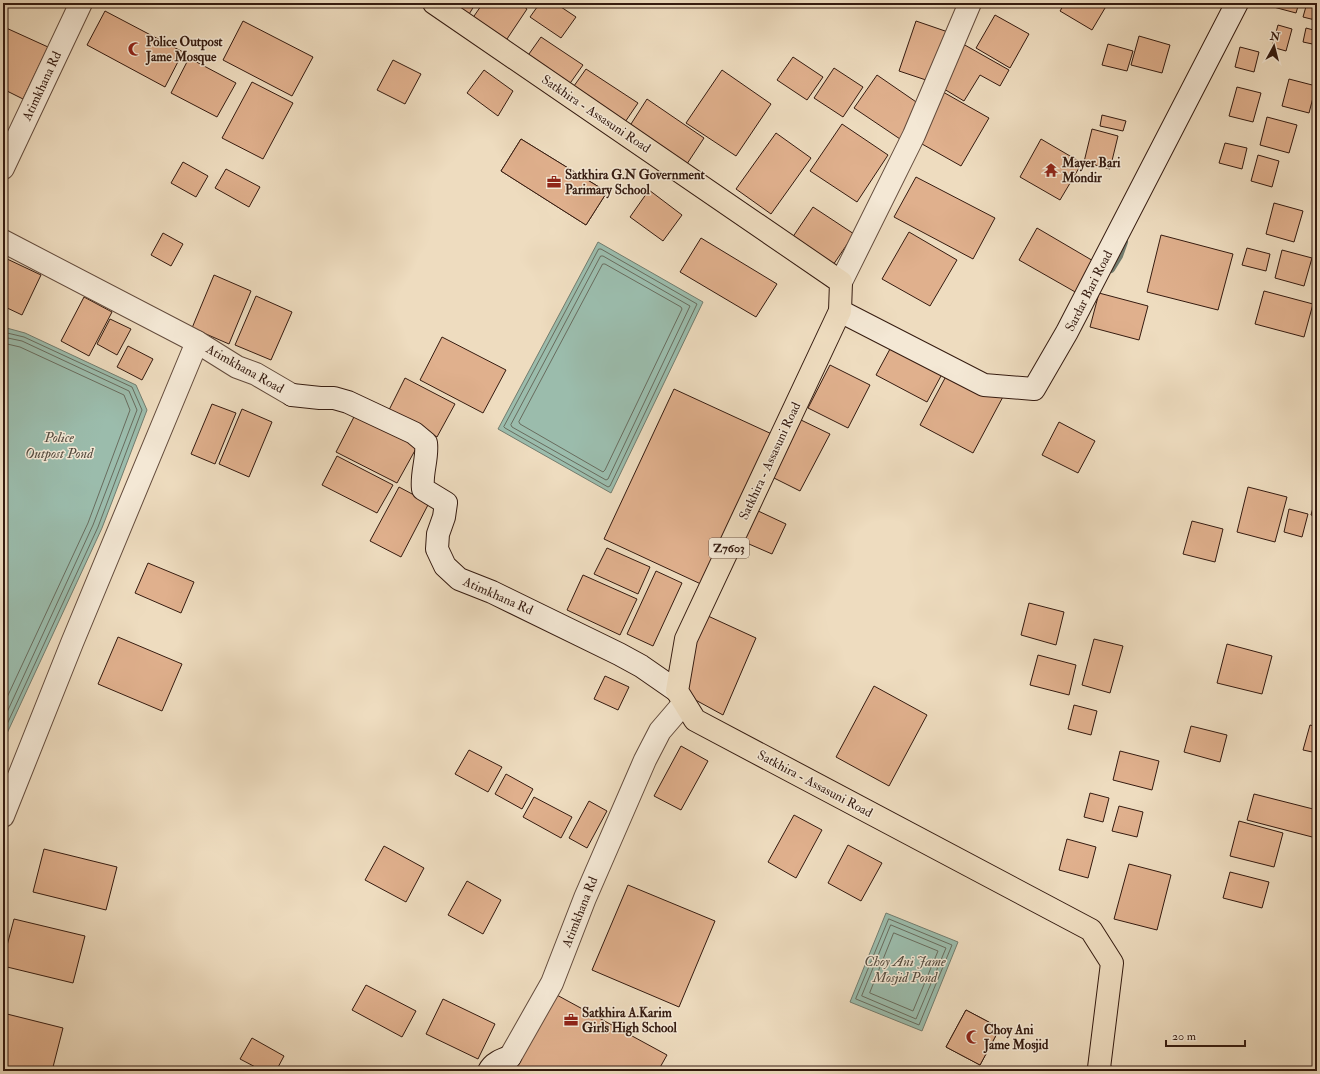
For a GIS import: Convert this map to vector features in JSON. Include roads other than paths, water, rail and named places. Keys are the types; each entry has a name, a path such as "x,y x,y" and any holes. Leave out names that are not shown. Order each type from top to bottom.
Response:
{"main road":[{"name":"Satkhira - Assasuni Road","path":"434,3 841,282 840,311 686,639 680,697 695,720 1091,930 1112,964 1099,1068 1101,1071"}],"street":[{"name":"Atimkhana Rd","path":"3,168 81,3"},
{"path":"841,282 914,135 970,3"},
{"name":"Sardar Bari Road","path":"840,311 984,385 1034,389 1068,332 1237,3"},
{"name":"Atimkhana Road","path":"3,241 197,342 237,367 256,374 292,395"},
{"path":"3,816 72,643 197,342"},
{"name":"Atimkhana Rd","path":"292,395 334,398 348,402 420,437 426,443 427,449 422,480 423,489 446,503 444,517 438,534 437,549 445,566 459,579 492,592 641,666 680,697 645,760 579,912 552,983 510,1057 499,1060 489,1071"}],"water":[{"path":"598,242 703,302 611,493 498,429"},
{"name":"Police Outpost Pond","path":"3,327 25,333 136,385 147,410 102,528 3,742"},
{"name":"Choy Ani Jame Mosjid Pond","path":"886,913 958,942 922,1031 850,1002"}],"waterway":[{"path":"1111,269 1119,256 1124,242"}],"place":[{"name":"Police Outpost Jame Mosque","path":"135,49"},
{"name":"Mayer Bari Mondir","path":"1051,170"},
{"name":"Satkhira G.N Government Parimary School","path":"554,182"},
{"name":"Satkhira A.Karim Girls High School","path":"571,1020"},
{"name":"Choy Ani Jame Mosjid","path":"973,1037"}]}
